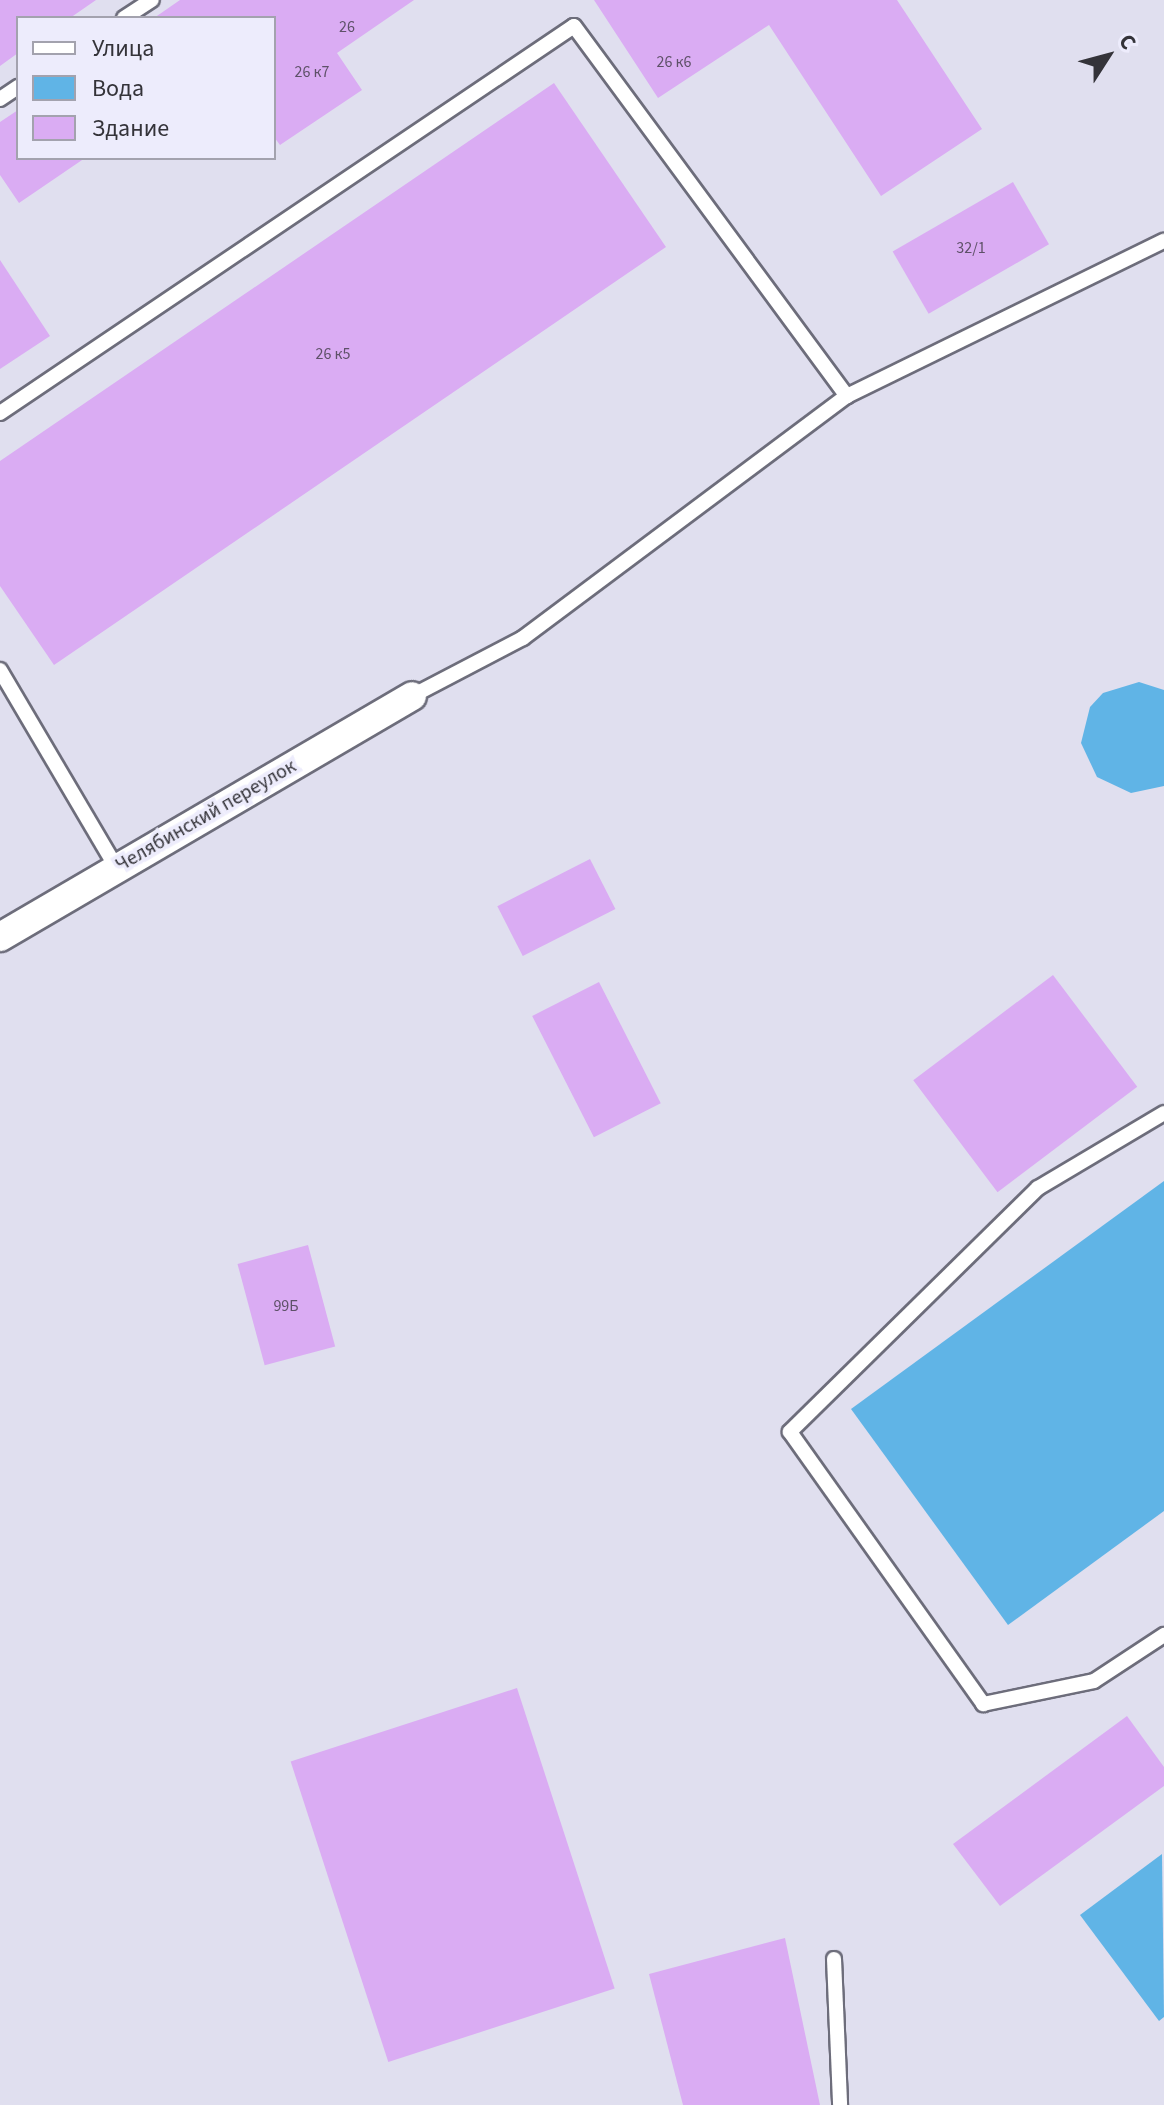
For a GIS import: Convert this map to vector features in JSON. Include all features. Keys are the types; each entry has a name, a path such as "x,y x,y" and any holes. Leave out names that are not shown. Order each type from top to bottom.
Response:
{"street":[{"name":"Челябинский переулок","path":"0,937 412,696"}],"lane":[{"path":"127,16 152,0"},
{"path":"0,413 574,26 847,396"},
{"path":"412,696 523,638 847,396 1164,241"},
{"path":"0,670 116,867"},
{"path":"1164,1113 1038,1188 790,1432 983,1704 1094,1681 1164,1635"},
{"path":"834,1959 840,2105"}],"water":[{"path":"1139,682 1164,690 1164,786 1131,793 1097,777 1081,743 1090,707 1103,693"},
{"path":"1164,1181 1164,1511 1008,1625 851,1409"},
{"path":"1162,1854 1164,2017 1159,2021 1080,1915"}],"building":[{"path":"0,0 96,0 73,16 16,16 16,54 0,66"},
{"path":"180,0 414,0 337,53 362,90 280,145 276,140 276,16 157,16"},
{"path":"594,0 897,0 982,129 881,196 769,25 658,98"},
{"path":"554,83 666,247 54,665 0,586 0,461"},
{"path":"16,111 16,160 82,160 19,203 0,175 0,122"},
{"path":"1013,182 1049,244 929,314 893,252"},
{"path":"0,260 50,336 0,369"},
{"path":"590,859 615,909 523,956 497,906"},
{"path":"1053,975 1137,1087 997,1192 913,1080"},
{"path":"599,982 661,1103 594,1137 532,1016"},
{"path":"308,1245 335,1346 265,1365 237,1264"},
{"path":"517,1688 615,1989 388,2062 291,1762"},
{"path":"1127,1716 1164,1767 1164,1786 1000,1906 953,1844"},
{"path":"785,1938 820,2105 683,2105 649,1974"}]}
